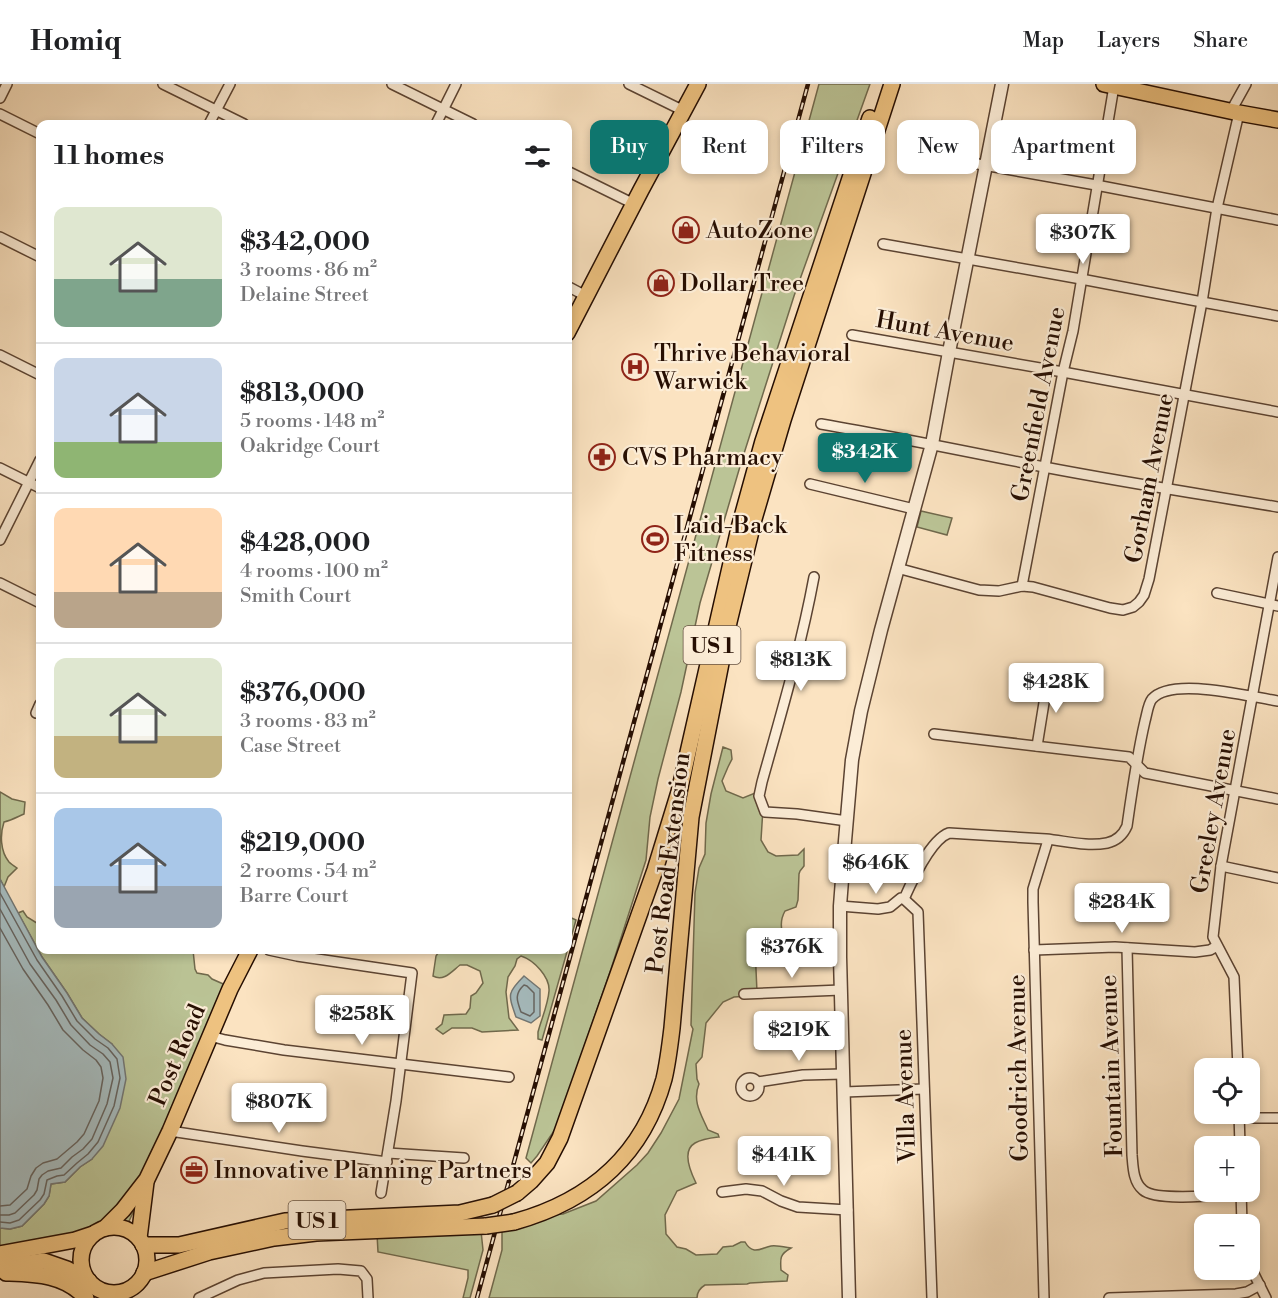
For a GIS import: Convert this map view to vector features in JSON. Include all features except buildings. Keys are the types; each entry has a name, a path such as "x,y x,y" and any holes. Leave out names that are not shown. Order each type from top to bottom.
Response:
{"main road":[{"path":"572,323 698,84"},
{"name":"Post Road Extension","path":"141,1242 179,1245 285,1221 460,1213 493,1205 517,1192 531,1181 547,1163 560,1138 655,870 679,792 737,539 763,441 882,84"},
{"name":"Post Road Extension","path":"138,1285 209,1252 274,1238 316,1233 486,1226 535,1216 583,1193 614,1169 635,1143 652,1111 664,1080 669,1058 691,817 729,622 754,519 783,420 892,84"},
{"path":"1109,85 1136,87 1235,112 1278,120"},
{"name":"Post Road","path":"96,1289 84,1272 81,1262 86,1242 123,1210 147,1179 170,1131 230,989 248,954"},
{"name":"Post Road","path":"138,1285 147,1264 141,1242 147,1179"},
{"name":"US 1","path":"0,1254 75,1240 114,1227 132,1232 141,1242"},
{"name":"US 1","path":"0,1267 44,1261 67,1269 96,1289 118,1292 138,1285"},
{"path":"0,1272 50,1276 64,1282 86,1298"}],"street":[{"path":"0,98 7,84"},
{"path":"163,84 235,120"},
{"path":"211,120 230,84"},
{"path":"392,84 465,120"},
{"path":"438,120 456,84"},
{"path":"629,84 684,111"},
{"path":"849,1298 840,906 852,760 861,711 897,568 932,444 1002,84"},
{"name":"Gorham Avenue","path":"897,568 979,590 999,591 1022,586 1033,587 1123,610 1133,607 1144,596 1168,489 1235,112 1246,84"},
{"name":"Greenfield Avenue","path":"1022,586 1073,331 1109,85"},
{"path":"0,114 36,132"},
{"path":"979,164 1278,220"},
{"path":"572,173 634,204"},
{"path":"0,237 36,255"},
{"path":"883,244 1278,316"},
{"path":"572,289 586,296"},
{"name":"Hunt Avenue","path":"852,335 1278,412"},
{"path":"0,355 36,373"},
{"path":"821,424 1045,467 1278,507"},
{"path":"0,468 36,486"},
{"path":"0,540 36,468"},
{"path":"810,484 914,509"},
{"name":"Greeley Avenue","path":"1238,1058 1234,977 1213,937 1221,866 1253,698 1274,605 1278,557"},
{"path":"814,577 791,681 759,795 765,812 847,821"},
{"path":"0,583 36,601"},
{"path":"1217,592 1274,605"},
{"path":"1036,746 1048,678"},
{"path":"840,906 878,909 890,907 901,898 904,899 916,873 936,842 949,833 1092,844 1109,842 1124,832 1127,825 1148,710 1151,700 1159,694 1172,690 1195,688 1278,701"},
{"path":"934,734 1129,757 1145,773 1278,799"},
{"name":"Goodrich Avenue","path":"1044,1298 1033,888 1048,840"},
{"path":"1221,866 1278,878"},
{"name":"Villa Avenue","path":"904,899 918,912 932,1298"},
{"path":"1034,950 1115,946 1195,952 1210,950 1217,946"},
{"name":"Fountain Avenue","path":"1127,948 1134,1176 1142,1190 1151,1194 1164,1197 1194,1195"},
{"path":"287,954 412,973 381,1194"},
{"path":"744,994 841,990"},
{"path":"210,1036 284,1050 509,1077"},
{"path":"758,1082 843,1074"},
{"path":"844,1092 924,1089"},
{"path":"1260,1117 1278,1118"},
{"path":"170,1131 302,1151 387,1158 464,1158"},
{"path":"722,1192 746,1189 762,1191 798,1207 848,1210"},
{"path":"199,1298 238,1280 264,1272 338,1269 361,1271 367,1279 368,1297"},
{"path":"1257,1280 1266,1298"},
{"path":"1109,1298 1236,1294 1247,1292 1260,1285"}],"green space":[{"path":"819,84 870,84 857,120 809,120"},
{"path":"794,174 838,174 794,296 700,603 650,817 646,860 556,1128 531,1163 526,1158"},
{"path":"921,511 952,518 947,535 917,527"},
{"path":"723,747 731,750 732,759 722,781 726,791 743,798 760,791 763,808 761,840 768,852 776,856 798,855 804,849 804,866 799,874 796,907 785,911 782,918 781,928 785,939 764,938 755,947 757,992 723,1002 706,1023 702,1057 696,1064 699,1084 696,1096 700,1113 708,1130 718,1134 719,1137 695,1143 691,1147 688,1162 696,1183 677,1191 665,1215 666,1234 677,1247 696,1255 717,1254 723,1247 741,1242 745,1242 754,1250 773,1246 791,1248 783,1254 781,1259 781,1270 788,1275 787,1281 705,1285 699,1290 697,1298 489,1298 502,1250 502,1229 551,1215 563,1214 596,1201 648,1153 679,1099 693,1029 691,1025 695,893 699,868 705,854 706,823 711,794"},
{"path":"0,792 12,799 25,802 24,814 4,822 1,837 4,853 9,862 17,868 8,877 4,887 0,879"},
{"path":"23,911 27,917 36,923 36,946 18,913"},
{"path":"572,918 576,920 572,934"},
{"path":"40,954 193,954 197,973 208,975 230,987 124,1232 65,1239 0,1254 0,1228 10,1229 22,1226 44,1204 49,1196 51,1184 65,1182 92,1159 112,1044 82,1018"},
{"path":"437,954 566,954 542,1040 538,1039 538,1032 549,986 540,970 531,961 521,956 517,959 508,977 506,992 509,1018 518,1030 482,1032 472,1028 452,1028 443,1034 436,1029 442,1024 444,1015 466,1014 470,1008 471,996 483,983 480,971 467,965 460,965 441,978 433,976"},
{"path":"481,1231 483,1250 470,1298 463,1298 468,1270 378,1252 377,1234"}],"water":[{"path":"0,879 36,946 36,954 40,954 82,1018 112,1044 123,1057 126,1079 120,1108 103,1146 92,1159 65,1182 51,1184 49,1196 44,1204 22,1226 10,1229 0,1228"},
{"path":"524,976 540,989 540,1016 531,1023 516,1017 511,1003 512,990"}],"railway":[{"path":"572,950 808,84"},
{"path":"477,1298 571,954"}],"place":[{"name":"AutoZone","path":"686,230"},
{"name":"Dollar Tree","path":"661,283"},
{"name":"Thrive Behavioral Warwick","path":"635,367"},
{"name":"CVS Pharmacy","path":"602,457"},
{"name":"Laid-Back Fitness","path":"655,539"},
{"name":"Innovative Planning Partners","path":"194,1170"}]}
